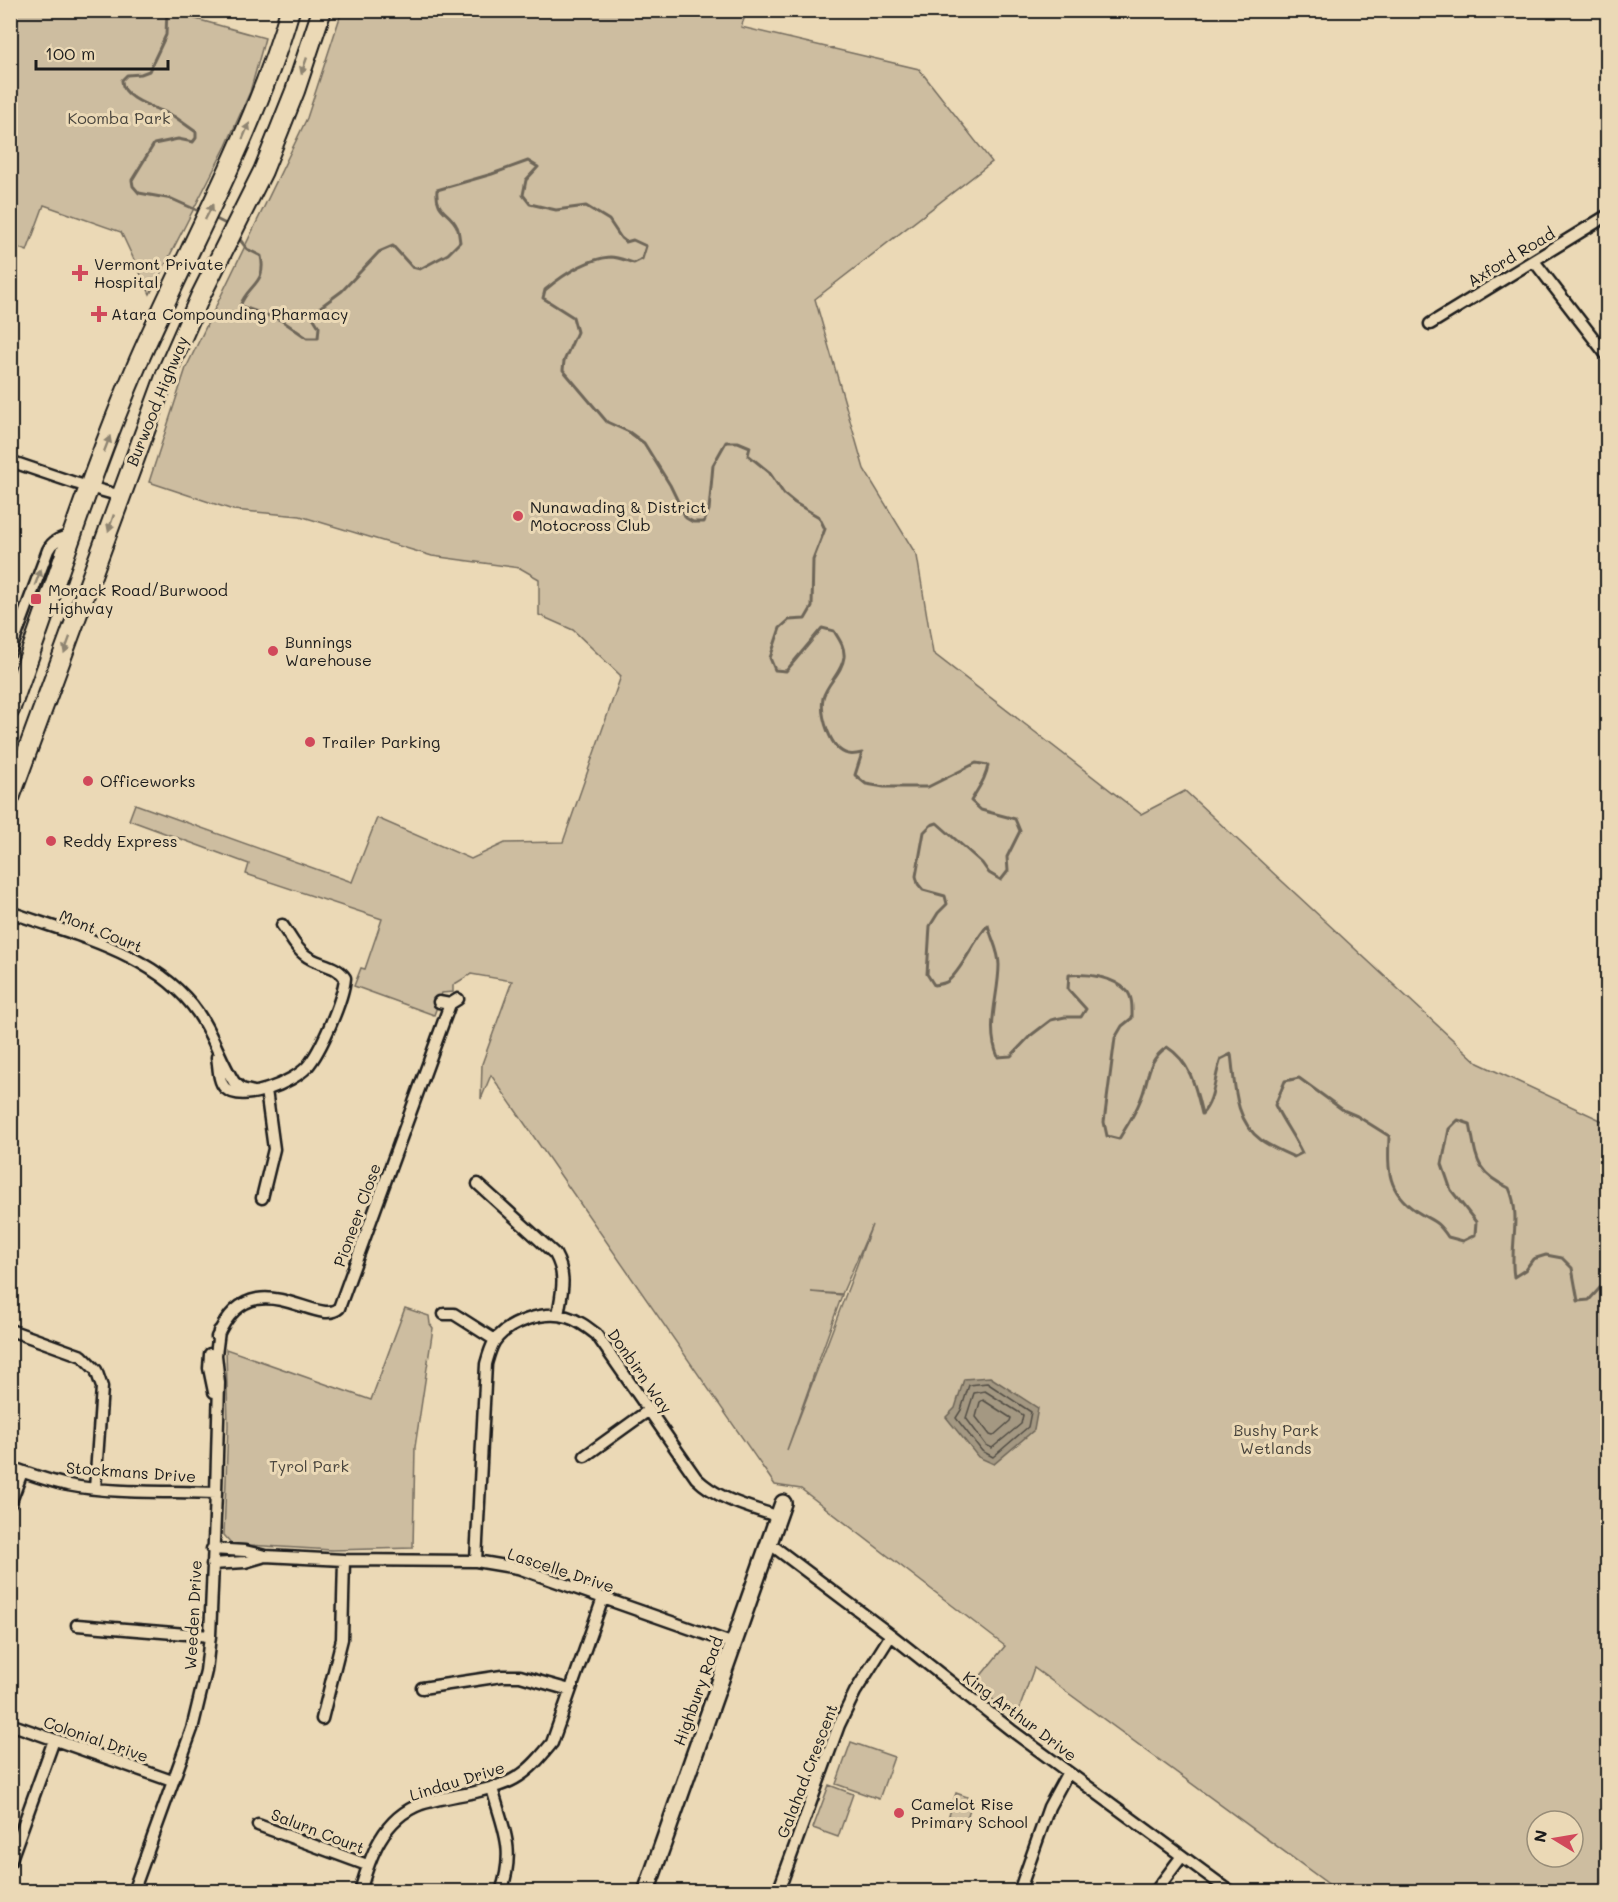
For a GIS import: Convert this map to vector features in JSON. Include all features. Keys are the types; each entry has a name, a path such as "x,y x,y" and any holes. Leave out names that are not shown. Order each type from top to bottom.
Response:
{"highway":[{"name":"Burwood Highway","path":"10,710 72,535 141,356 222,185 267,80 290,10"},
{"name":"Burwood Highway","path":"10,798 166,374 279,133 322,10"}],"main road":[{"name":"Highbury Road","path":"646,1892 781,1510"}],"street":[{"name":"Axford Road","path":"1430,324 1608,215"},
{"path":"1534,261 1608,357"},
{"path":"10,461 120,496"},
{"path":"10,652 51,544 60,538 72,535"},
{"name":"Mont Court","path":"10,912 123,952 160,976 183,995 197,1012 216,1045 221,1082 225,1087 238,1092 266,1089 286,1082 305,1069 325,1037 344,985 345,978 340,971 306,956 294,944 296,934 282,925"},
{"name":"Pioneer Close","path":"219,1331 238,1308 262,1299 282,1299 325,1313 333,1313 339,1308 449,1002"},
{"path":"262,1198 274,1149 266,1089"},
{"path":"478,1184 555,1254 561,1266 563,1280 558,1315"},
{"path":"444,1314 454,1314 495,1340 486,1364 476,1561"},
{"name":"Donbirn Way","path":"495,1340 520,1322 532,1317 558,1315 576,1320 596,1334 696,1478 706,1488 719,1496 781,1510"},
{"path":"10,1330 82,1356 96,1370 102,1387 95,1488"},
{"name":"Weeden Drive","path":"133,1892 201,1698 206,1671 210,1636 216,1493 217,1401 210,1376 209,1361 219,1331"},
{"path":"585,1456 649,1410"},
{"name":"Stockmans Drive","path":"10,1467 49,1481 95,1488 216,1493"},
{"path":"10,1504 22,1472"},
{"name":"Lascelle Drive","path":"212,1549 244,1551 265,1556 344,1560 476,1561 518,1568 734,1644"},
{"name":"King Arthur Drive","path":"766,1550 793,1561 1011,1730 1231,1892"},
{"name":"Lascelle Drive","path":"212,1564 245,1562 265,1556"},
{"path":"322,1719 342,1639 344,1560"},
{"name":"Lindau Drive","path":"360,1892 367,1865 384,1832 398,1818 421,1804 492,1788 519,1777 552,1743 603,1598"},
{"path":"77,1625 210,1636"},
{"name":"Galahad Crescent","path":"778,1892 838,1725 855,1692 891,1635"},
{"path":"422,1688 502,1676 520,1676 570,1690"},
{"name":"Colonial Drive","path":"10,1724 172,1781"},
{"path":"10,1862 54,1740"},
{"path":"1019,1892 1049,1807 1068,1772"},
{"path":"492,1788 509,1846 510,1862 501,1892"},
{"name":"Salurn Court","path":"258,1825 367,1865"},
{"path":"1155,1892 1182,1856"}],"green space":[{"name":"Koomba Park","path":"10,11 186,11 189,17 265,38 250,92 226,146 150,294 121,232 44,205 27,251 11,245"},
{"name":"Bushy Park Wetlands","path":"342,11 747,11 741,27 919,69 992,162 815,299 864,469 917,556 933,653 1141,814 1185,791 1478,1063 1607,1123 1607,1891 1338,1891 1034,1668 1016,1718 974,1684 1005,1646 801,1489 775,1485 491,1075 481,1099 482,1064 512,981 471,974 453,985 453,992 442,993 434,1015 354,986 361,968 365,969 382,919 246,874 249,864 129,820 135,804 352,882 377,818 471,859 505,843 563,842 621,676 573,630 539,615 539,579 520,568 432,556 300,516 233,510 149,482 186,368 307,118","holes":["872,1225 787,1450 842,1295 811,1292 842,1294"]},
{"name":"Tyrol Park","path":"405,1308 429,1316 433,1328 415,1447 413,1548 332,1550 232,1544 224,1535 228,1425 226,1349 371,1400"},
{"path":"851,1742 894,1757 879,1799 836,1784"},
{"path":"829,1785 853,1794 838,1837 813,1828"},
{"path":"956,1793 973,1799 965,1825 948,1819"}],"water":[{"path":"990,1377 1038,1408 1034,1430 994,1464 978,1457 946,1417 955,1408 964,1379"}],"waterway":[{"path":"167,10 166,35 149,71 127,75 122,80 123,87 143,103 175,117 196,132 196,138 193,142 178,139 154,144 132,180 133,186 139,193 172,199 201,212"},
{"path":"238,237 247,249 261,256 262,265 259,278 240,306 281,320 307,338 318,338 319,327 311,314 342,291 379,252 393,246 412,267 420,269 448,254 460,242 457,227 438,203 437,190 528,161 538,167 526,180 523,195 530,204 556,210 586,206 609,220 626,242 633,240 646,246 642,259 634,263 619,258 601,258 567,273 545,290 543,298 573,317 577,332 564,361 563,370 607,422 629,432 644,443 670,485 686,518 693,522 704,522 709,510 713,465 726,442 738,442 750,447 748,455 769,472 784,494 819,517 825,529 813,560 812,607 805,619 789,620 780,628 770,658 775,670 786,671 822,628 834,631 843,646 844,657 843,663 823,698 823,713 831,739 836,746 848,754 862,753 855,775 866,784 884,787 928,787 976,763 988,765 984,779 971,801 981,810 1015,819 1020,831 1007,857 1008,871 1001,880 989,873 982,863 937,823 924,832 916,876 923,890 945,896 947,904 930,926 927,974 934,985 946,982 953,976 988,925 999,960 993,1023 994,1046 998,1057 1011,1056 1030,1036 1051,1020 1081,1017 1086,1009 1068,989 1069,975 1092,975 1108,979 1122,986 1129,994 1132,1018 1122,1026 1115,1038 1104,1122 1107,1136 1119,1139 1138,1106 1151,1065 1167,1047 1182,1060 1187,1068 1195,1086 1202,1114 1212,1095 1221,1059 1231,1054 1237,1101 1245,1122 1261,1140 1294,1157 1302,1153 1275,1105 1285,1081 1299,1078 1343,1110 1389,1136 1389,1169 1399,1195 1416,1211 1437,1224 1448,1237 1463,1241 1475,1235 1476,1222 1451,1190 1442,1164 1449,1129 1458,1120 1470,1124 1476,1155 1483,1170 1509,1188 1513,1199 1515,1210 1514,1277 1525,1270 1533,1259 1546,1255 1562,1258 1572,1268 1578,1301 1589,1300 1608,1279"},
{"path":"212,217 228,225"}],"place":[{"name":"Vermont Private Hospital","path":"80,273"},
{"name":"Atara Compounding Pharmacy","path":"99,314"},
{"name":"Nunawading & District Motocross Club","path":"518,516"},
{"name":"Morack Road/Burwood Highway","path":"36,599"},
{"name":"Bunnings Warehouse","path":"273,651"},
{"name":"Trailer Parking","path":"310,742"},
{"name":"Officeworks","path":"88,781"},
{"name":"Reddy Express","path":"51,841"},
{"name":"Camelot Rise Primary School","path":"899,1813"}]}
